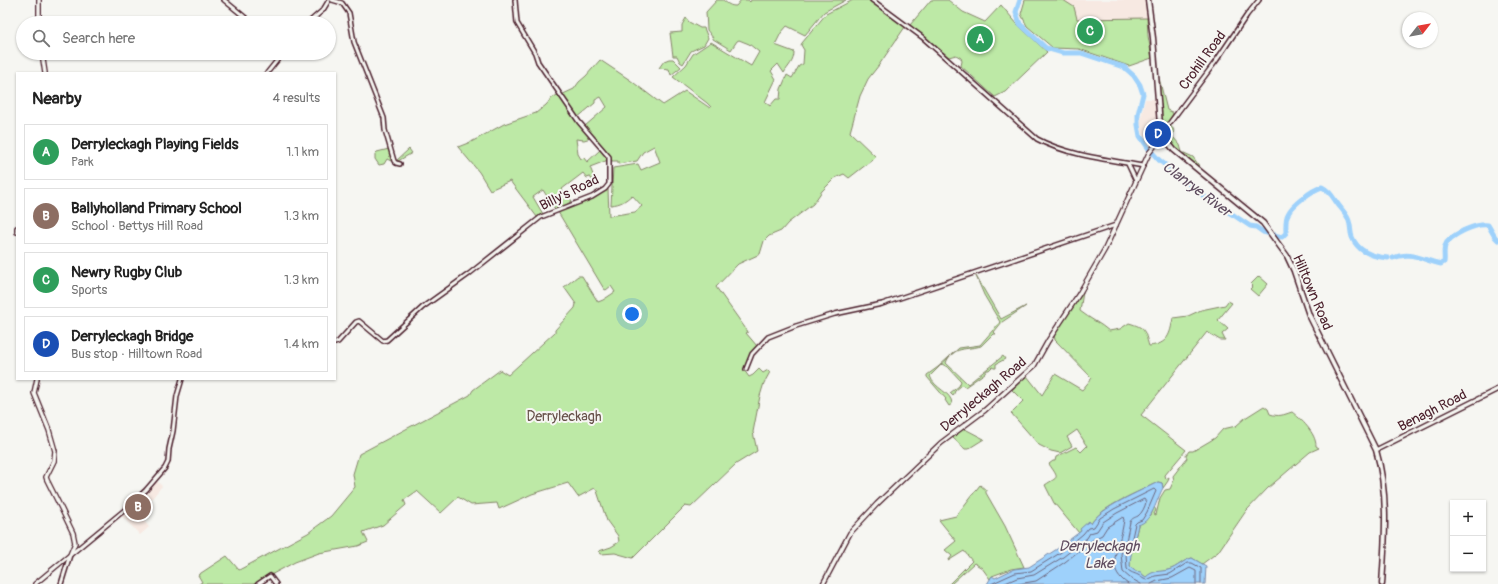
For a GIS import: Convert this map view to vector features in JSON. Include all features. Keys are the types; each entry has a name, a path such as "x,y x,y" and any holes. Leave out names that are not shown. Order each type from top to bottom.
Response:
{"main road":[{"name":"Hilltown Road","path":"1148,0 1153,38 1159,118 1164,136 1174,150 1263,224 1287,256 1294,271 1309,315 1376,450 1379,460 1386,527 1382,584"}],"street":[{"path":"39,0 39,16"},
{"path":"224,0 243,16"},
{"path":"316,16 329,0"},
{"path":"332,0 342,3 349,13 354,42 379,101 384,118 385,130 394,161 396,164 400,164"},
{"name":"Billy's Road","path":"336,343 356,322 359,321 383,341 387,340 423,307 469,274 541,217 592,197 609,184 610,157 579,122 538,62 535,53 516,23 515,0"},
{"path":"872,0 922,37 1037,139 1048,144 1098,158 1143,166"},
{"name":"Crohill Road","path":"1162,131 1166,128 1216,61 1259,0"},
{"path":"43,60 44,72"},
{"path":"268,72 277,60"},
{"name":"Derryleckagh Road","path":"823,584 850,533 877,504 933,450 985,410 1034,366 1105,249 1143,166 1155,145 1164,136"},
{"path":"1128,164 1136,181"},
{"path":"746,369 752,354 771,335 808,321 882,304 1116,225"},
{"path":"37,380 34,393 49,430 55,451 54,461 46,480 53,491 73,533 75,543 61,584"},
{"path":"35,584 131,504 166,468 177,396 182,380"},
{"name":"Benagh Road","path":"1376,450 1498,389"},
{"path":"258,584 270,576 276,584"}],"shaded area":[{"path":"1063,0 1145,0 1147,18 1077,19 1074,7"},
{"path":"1145,99 1155,99 1158,138 1151,149 1143,134 1140,123"},
{"path":"156,480 162,486 146,506 148,509 140,516 149,527 140,535 121,515 138,499 140,499"}],"green space":[{"name":"Derryleckagh","path":"717,0 723,0 732,6 736,6 741,0 748,0 750,2 751,0 846,0 824,12 805,35 787,26 781,33 775,45 794,52 794,55 784,73 778,64 771,71 776,79 765,102 770,106 776,99 780,99 781,89 787,75 792,78 799,66 803,64 804,50 801,45 826,14 853,0 869,0 905,27 868,79 860,96 850,132 876,157 849,178 844,174 835,178 822,191 813,204 788,223 781,231 769,236 764,241 760,254 738,264 716,287 748,332 746,333 757,346 750,356 744,370 749,377 759,369 763,373 768,370 770,372 764,383 760,396 753,432 757,451 736,464 691,507 685,506 633,558 615,553 601,554 599,551 611,547 619,542 618,536 607,521 595,488 578,497 568,483 532,494 499,509 497,503 471,505 458,497 441,513 417,491 404,500 406,505 383,525 363,532 368,542 358,546 319,553 295,562 254,584 199,584 202,582 198,575 227,556 239,570 308,533 331,516 355,487 353,474 359,454 470,395 473,390 500,370 508,375 555,332 555,330 575,308 576,304 564,287 578,276 582,276 598,302 615,292 611,286 606,290 604,289 558,212 594,198 608,189 609,216 635,212 642,206 632,195 623,202 611,205 613,168 638,164 641,170 660,162 654,146 643,152 637,161 618,164 618,161 612,161 610,155 586,130 585,126 607,107 601,97 595,100 595,103 577,118 561,95 574,89 600,60 663,105 685,91 710,108 711,107 707,103 673,77 686,65 693,54 711,42 751,66 759,52 749,44 739,40 731,50 713,39 707,30 706,12"},
{"path":"931,0 948,0 963,12 985,22 1001,5 1018,25 1047,52 1005,92 995,97 961,66 961,58 956,55 949,57 910,25"},
{"path":"1025,0 1063,0 1074,7 1077,19 1147,18 1148,36 1152,58 1129,66 1079,49 1053,48 1027,26 1021,14"},
{"path":"686,18 689,22 700,28 704,28 708,38 704,45 691,51 683,64 677,56 673,56 670,33 682,32 682,25"},
{"path":"673,59 681,67 671,75 669,69 659,68 664,61"},
{"path":"1157,70 1167,110 1173,114 1163,127 1162,125"},
{"path":"558,95 580,126 591,138 584,140 576,139 578,154 581,159 584,158 587,162 600,150 608,160 590,167 595,180 593,181 590,177 587,178 583,173 562,189 572,201 563,207 555,209 543,190 533,197 543,214 537,217 510,181 490,190 479,172 458,147 473,141 504,124 536,113 553,97"},
{"path":"1169,125 1174,131 1173,137 1180,145 1182,152 1193,157 1202,170 1180,154 1170,144 1165,133"},
{"path":"389,149 393,160 391,161 387,159 384,164 379,165 375,159 375,154 377,152"},
{"path":"409,149 412,153 396,161"},
{"path":"976,276 1001,319 1026,306 1002,322 994,332 996,334 993,334 981,346 956,351 959,348 980,345 1000,322 984,295"},
{"path":"1259,276 1268,284 1258,296 1250,289 1253,286 1251,284"},
{"path":"1083,292 1080,311 1109,331 1120,329 1129,323 1139,326 1144,330 1149,346 1160,343 1167,338 1171,329 1173,318 1188,316 1201,310 1225,305 1228,301 1232,303 1218,320 1228,329 1222,334 1225,340 1220,340 1207,332 1141,415 1186,450 1165,475 1166,479 1169,477 1168,481 1163,488 1162,483 1158,482 1112,505 1096,517 1091,524 1089,521 1079,533 1054,503 1045,485 1056,477 1049,464 1055,461 1056,457 1076,447 1081,452 1087,446 1077,430 1067,437 1072,446 1060,453 1051,451 1039,445 1011,413 1023,401 1012,390 1027,376 1042,395 1055,374 1082,390 1092,378 1055,340 1054,334"},
{"path":"950,356 946,363 968,384 1003,356 1005,359 996,364 996,368 992,367 987,370 965,387 962,385 955,391 953,396 950,393 959,386 961,381 949,368 942,364 930,376 935,384 949,396 952,404 949,406 945,400 946,399 927,377 927,375"},
{"path":"1264,406 1268,409 1270,414 1273,415 1281,415 1292,412 1300,418 1311,431 1314,436 1316,446 1319,448 1310,452 1268,488 1246,511 1218,552 1202,564 1192,558 1174,568 1155,572 1146,577 1130,567 1130,555 1138,525 1151,515 1154,507 1156,510 1154,514 1156,515 1160,498 1165,490 1170,489 1174,480 1173,476 1187,458 1186,455 1189,451 1193,451 1215,438 1223,429 1236,426 1245,418"},
{"path":"965,429 984,439 968,449 965,449 953,438 961,430"},
{"path":"980,485 986,490 986,493 1005,526 1024,567 1011,569 992,576 990,579 982,568 974,563 951,584 949,584 972,561 964,551 948,561 952,556 945,550 956,541 939,520 956,516"}],"water":[{"name":"Derryleckagh Lake","path":"1158,482 1162,483 1163,488 1151,515 1143,523 1138,525 1130,567 1135,571 1141,572 1146,577 1154,572 1171,569 1192,558 1206,566 1205,584 987,584 992,576 995,578 1014,569 1029,567 1081,531 1080,529 1089,521 1091,524 1095,518 1111,506"}],"waterway":[{"name":"Clanrye River","path":"1020,0 1016,12 1020,24 1046,48 1063,53 1081,53 1124,67 1134,76 1140,85 1143,94 1138,114 1140,136 1159,160 1210,201 1250,226 1256,227 1263,232 1282,237 1286,233 1286,218 1290,210 1303,198 1322,187 1331,194 1347,216 1350,223 1352,237 1358,246 1367,253 1388,258"},
{"name":"Clanrye River","path":"1393,258 1406,255 1441,264 1444,262 1444,248 1448,242 1457,234 1477,226 1488,225 1498,240"}],"place":[{"name":"Newry Rugby Club","path":"1090,31"},
{"name":"Derryleckagh Playing Fields","path":"980,39"},
{"name":"Derryleckagh Bridge","path":"1158,134"},
{"name":"Ballyholland Primary School","path":"138,507"}]}
